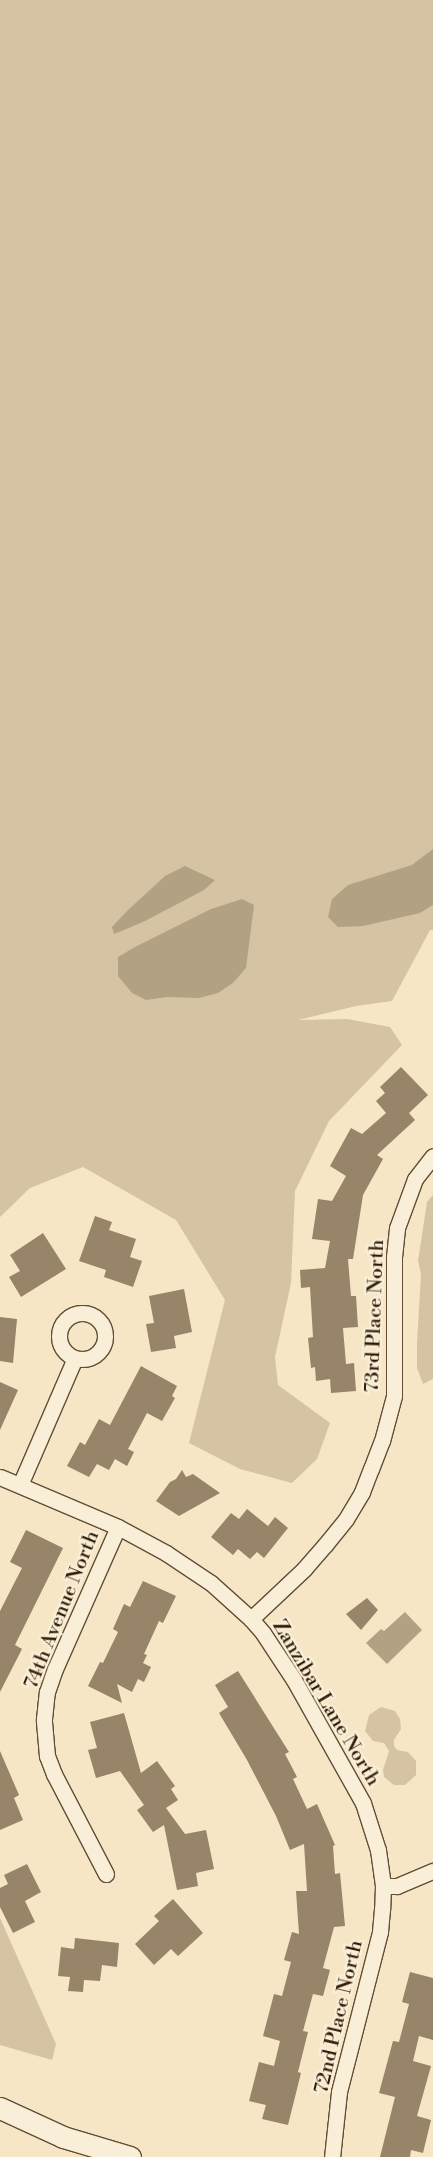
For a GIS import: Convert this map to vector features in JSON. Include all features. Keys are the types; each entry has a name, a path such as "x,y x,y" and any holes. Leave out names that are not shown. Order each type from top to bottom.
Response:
{"street":[{"name":"73rd Place North","path":"251,1619 304,1569 325,1545 350,1512 371,1469 382,1441 394,1396 394,1257 397,1228 415,1179 433,1156"},
{"path":"20,1485 75,1358"},
{"name":"Zanzibar Lane North","path":"0,1477 118,1527 166,1553 211,1584 251,1619 263,1633 294,1680 363,1803 378,1850 383,1886"},
{"name":"74th Avenue North","path":"106,1874 54,1774 47,1756 44,1719 47,1692 118,1527"},
{"path":"383,1886 397,1886 433,1871"},
{"name":"72nd Place North","path":"332,2157 340,2092 380,1932 383,1886"},
{"path":"0,2108 63,2137 130,2157"}],"shaded area":[{"path":"0,0 433,0 433,930 430,930 392,1001 356,1006 298,1020 347,1019 390,1027 402,1045 329,1121 295,1191 291,1283 275,1357 278,1385 330,1423 317,1459 292,1483 240,1469 189,1443 225,1300 176,1220 83,1167 30,1188 0,1217"},
{"path":"433,849 433,905 420,913 363,926 338,927 328,917 332,899 348,885 412,865"},
{"path":"185,866 215,880 204,890 143,922 114,934 112,927 127,911 165,876"},
{"path":"242,899 254,905 246,968 233,983 218,993 199,998 167,997 146,1000 132,993 118,976 118,957 211,909"},
{"path":"433,1195 433,1379 423,1384 417,1368 421,1274 418,1261 427,1202"},
{"path":"405,1612 422,1630 387,1664 366,1643 381,1629 384,1631"},
{"path":"381,1707 395,1711 400,1719 401,1729 394,1740 394,1746 397,1750 408,1752 416,1761 416,1775 405,1785 394,1785 384,1777 383,1770 389,1751 384,1743 373,1741 365,1731 369,1715"},
{"path":"0,1918 56,2044 52,2060 0,2045"}],"building":[{"path":"401,1067 428,1095 409,1113 415,1120 377,1155 383,1159 363,1195 353,1259 348,1259 351,1296 356,1296 358,1327 343,1328 346,1364 354,1363 356,1391 331,1393 330,1379 316,1381 315,1367 311,1368 308,1338 313,1337 310,1287 301,1288 300,1270 325,1268 330,1241 312,1239 318,1199 332,1201 346,1176 330,1166 351,1128 362,1134 386,1113 376,1101 385,1093 380,1087"},
{"path":"95,1216 112,1222 109,1230 136,1239 130,1257 142,1261 133,1287 104,1277 106,1270 79,1261"},
{"path":"43,1233 66,1269 21,1297 9,1277 20,1271 10,1255"},
{"path":"184,1289 192,1332 174,1336 176,1348 151,1352 146,1324 154,1323 149,1296"},
{"path":"0,1317 17,1319 13,1363 0,1361"},
{"path":"141,1366 177,1386 172,1396 175,1398 162,1421 147,1413 128,1449 134,1452 127,1466 115,1459 109,1470 97,1464 89,1477 67,1466 80,1442 85,1445 99,1419 110,1425"},
{"path":"0,1382 18,1390 0,1430"},
{"path":"182,1470 186,1477 193,1474 220,1493 179,1516 156,1501"},
{"path":"247,1509 268,1526 275,1517 288,1528 264,1558 257,1552 250,1559 238,1549 233,1555 211,1537 231,1513 239,1519"},
{"path":"26,1530 63,1548 15,1645 22,1649 0,1692 0,1611 22,1568 10,1562"},
{"path":"143,1581 176,1596 163,1623 159,1621 144,1654 147,1655 143,1663 151,1667 144,1682 138,1679 132,1692 117,1684 122,1703 88,1686 100,1662 103,1663 118,1632 113,1629 124,1604 130,1607"},
{"path":"367,1598 378,1610 361,1630 346,1614"},
{"path":"238,1671 289,1752 285,1754 297,1777 293,1779 307,1809 317,1804 335,1845 333,1846 335,1874 340,1873 345,1926 334,1927 323,1968 330,1970 323,1996 313,1994 303,2031 308,2032 298,2072 301,2073 288,2125 262,2119 266,2105 249,2101 259,2062 274,2066 280,2041 263,2036 274,1994 282,1996 291,1962 284,1960 292,1932 299,1934 296,1891 307,1891 304,1844 290,1850 276,1816 247,1760 219,1713 228,1707 215,1685"},
{"path":"124,1713 141,1773 157,1761 175,1786 171,1789 178,1800 166,1808 185,1834 206,1830 214,1869 196,1873 198,1886 177,1890 164,1825 153,1832 137,1810 144,1805 120,1771 96,1778 88,1750 97,1748 90,1722"},
{"path":"0,1751 19,1795 14,1798 23,1820 0,1830"},
{"path":"27,1864 41,1892 25,1901 35,1922 13,1933 0,1907 0,1888 8,1884 4,1875"},
{"path":"173,1899 203,1933 178,1956 171,1949 154,1965 135,1944 159,1921 154,1916"},
{"path":"75,1938 119,1943 117,1967 102,1965 100,1981 84,1980 83,1992 68,1991 70,1977 58,1976 61,1947 74,1949"},
{"path":"410,1972 433,1978 433,2040 419,2036 413,2061 431,2066 417,2116 431,2120 423,2153 411,2150 410,2157 380,2157 395,2097 379,2093 393,2041 399,2042 409,2004 402,2002"}]}
